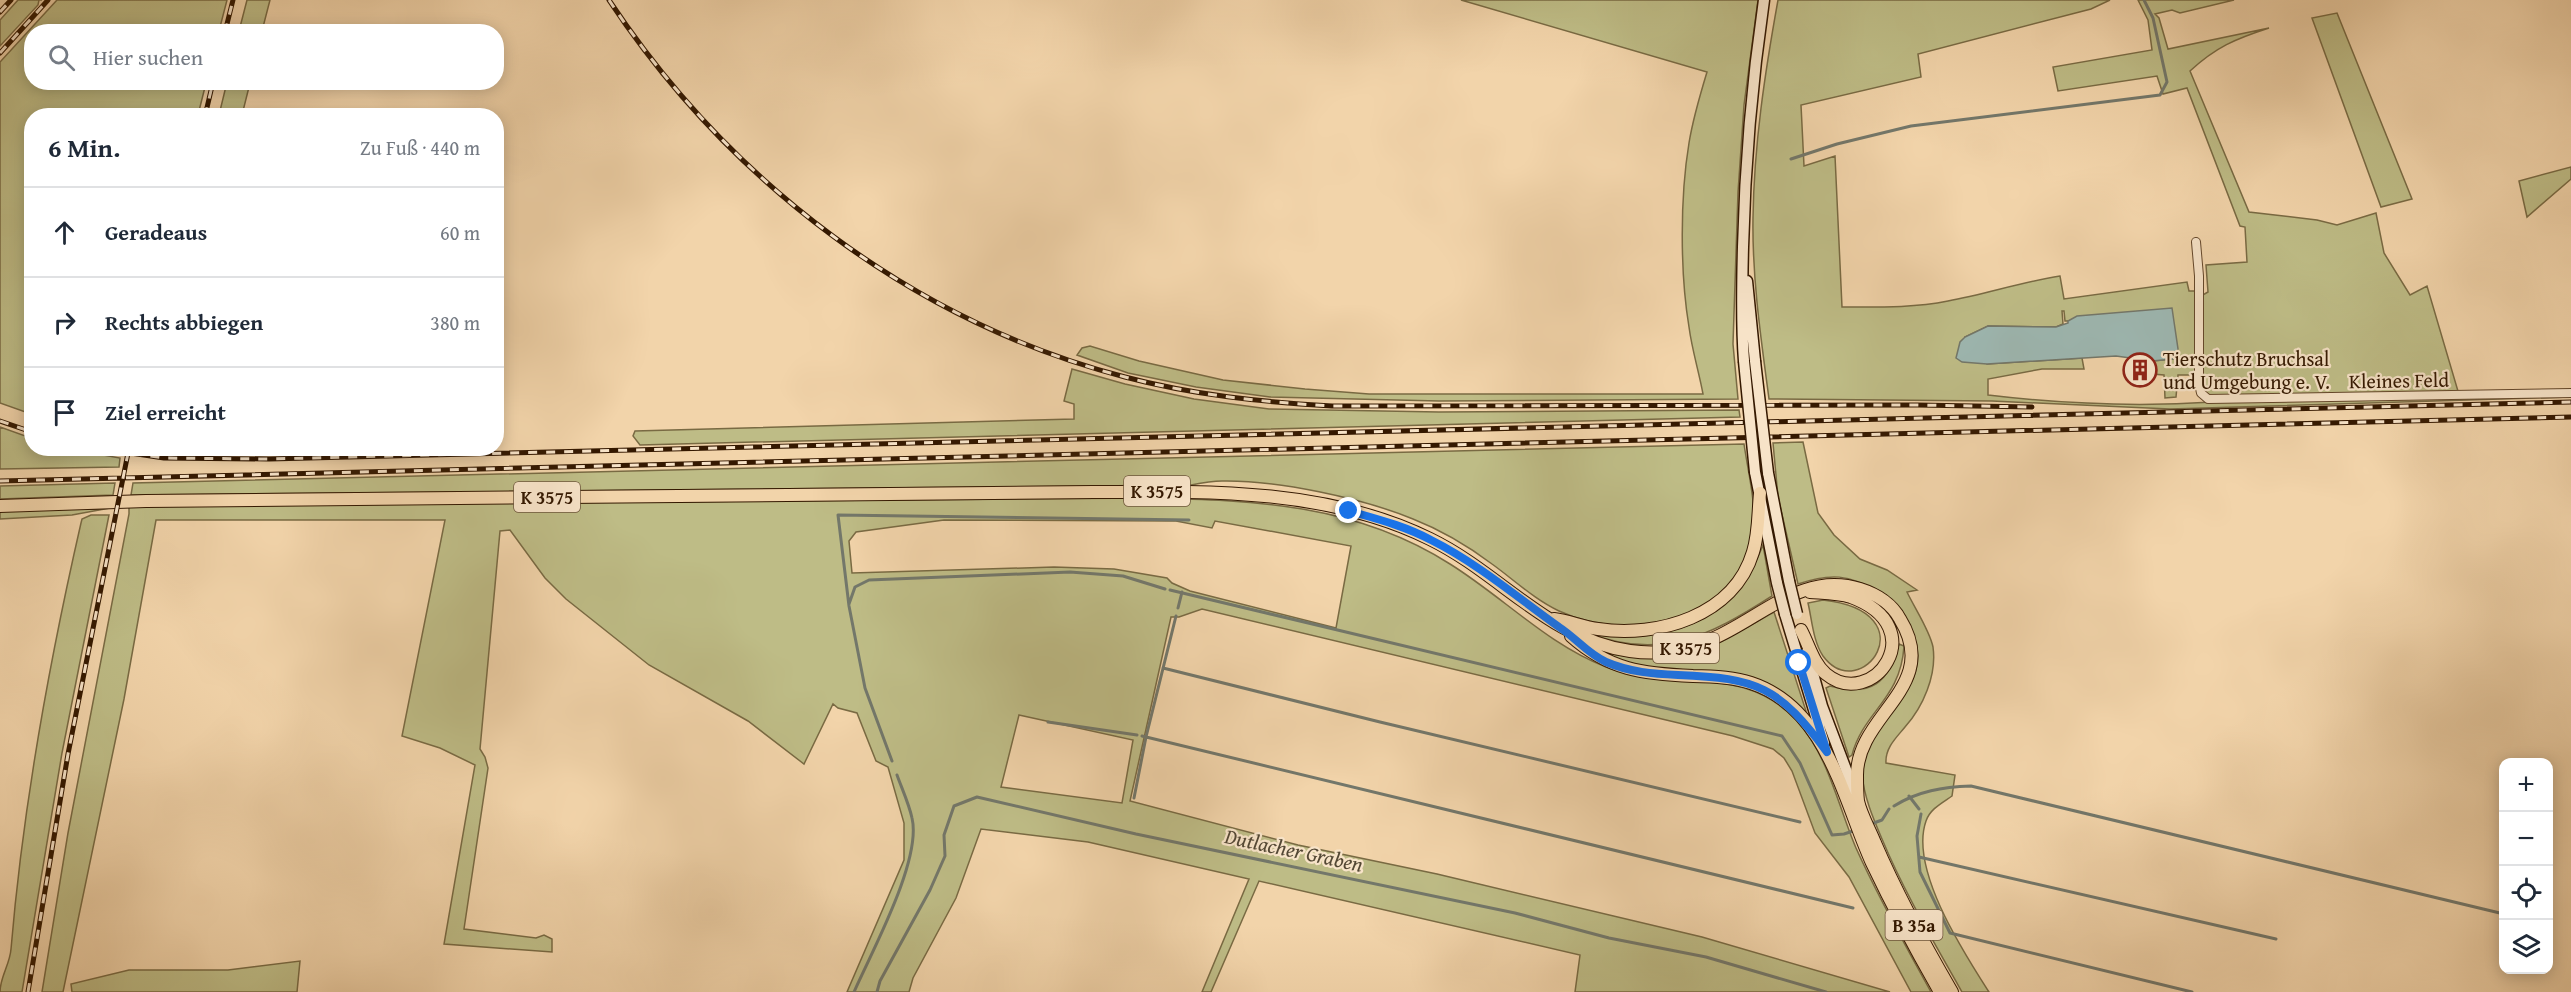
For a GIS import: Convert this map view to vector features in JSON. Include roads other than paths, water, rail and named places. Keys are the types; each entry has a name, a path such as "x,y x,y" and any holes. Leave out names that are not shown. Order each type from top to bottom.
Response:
{"main road":[{"name":"B 35a","path":"1764,0 1750,108 1745,174 1741,294 1749,361 1789,581 1822,706 1858,803 1858,818"},
{"name":"B 35a","path":"1749,361 1755,472 1785,614 1827,752 1940,992"},
{"name":"K 3575","path":"0,506 146,501 1221,492 1320,504 1411,531 1459,555 1561,627 1581,638 1617,649 1673,651 1711,639 1802,591"},
{"path":"1544,617 1598,629 1637,631 1675,625 1700,613 1725,595 1745,570 1756,537 1760,493"},
{"path":"1802,591 1823,584 1836,583 1867,591 1880,598 1899,616 1910,642 1912,657 1906,682 1863,746 1857,772 1858,803"},
{"path":"1801,630 1819,666 1834,679 1845,682 1855,683 1872,678 1881,671 1891,653 1892,631 1879,612 1849,597 1802,591"},
{"path":"1561,627 1588,652 1630,670 1654,674 1737,679 1768,690 1795,711 1827,752"},
{"name":"B 35a","path":"1876,859 1952,992"}],"street":[{"name":"Kleines Feld","path":"2196,242 2199,276 2199,384 2201,393 2208,399 2571,393"}],"water":[{"path":"2172,308 2178,349 2173,359 2152,361 2116,356 1987,364 1962,362 1956,358 1960,342 1965,337 1988,326 2056,327 2068,323 2077,316"}],"waterway":[{"path":"1791,159 1837,144 1911,126 2160,95 2167,82 2153,18 2144,0"},
{"path":"892,761 865,688 849,606 838,515 1189,520"},
{"path":"849,604 855,587 869,580 1070,572 1123,576 1165,589"},
{"path":"1170,590 1782,736 1800,763 1832,835 1856,830"},
{"path":"1178,608 1182,592"},
{"path":"1134,798 1146,737 1176,616"},
{"path":"1163,668 1800,822"},
{"path":"1048,722 1137,735"},
{"path":"1142,736 1853,908"},
{"path":"854,992 894,905 910,857 913,836 912,818 897,775"},
{"path":"1894,806 1931,791 1971,786 2499,913"},
{"path":"1909,796 1919,809"},
{"name":"Dutlacher Graben","path":"877,992 880,981 930,890 945,856 944,835 954,806 977,797 1136,834 1515,913 1609,938 1706,957 1826,992"},
{"path":"1871,824 1882,820 1889,809"},
{"path":"1921,814 1917,836 1920,872 1950,933 2192,992"},
{"path":"1919,857 2276,939"}],"railway":[{"path":"0,12 11,0"},
{"path":"26,24 48,0"},
{"path":"227,24 233,0"},
{"path":"609,0 657,66 710,128 769,184 832,236 900,281 972,320 1047,352 1125,377 1176,389 1228,397 1332,406 1917,405 2032,407"},
{"path":"0,53 24,26"},
{"path":"207,108 211,90"},
{"path":"504,453 2571,402"},
{"path":"0,481 2571,417"},
{"path":"0,421 24,429"},
{"path":"28,992 68,754 127,456"},
{"path":"151,456 269,459 390,456"}],"place":[{"name":"Tierschutz Bruchsal und Umgebung e. V.","path":"2140,370"}]}
